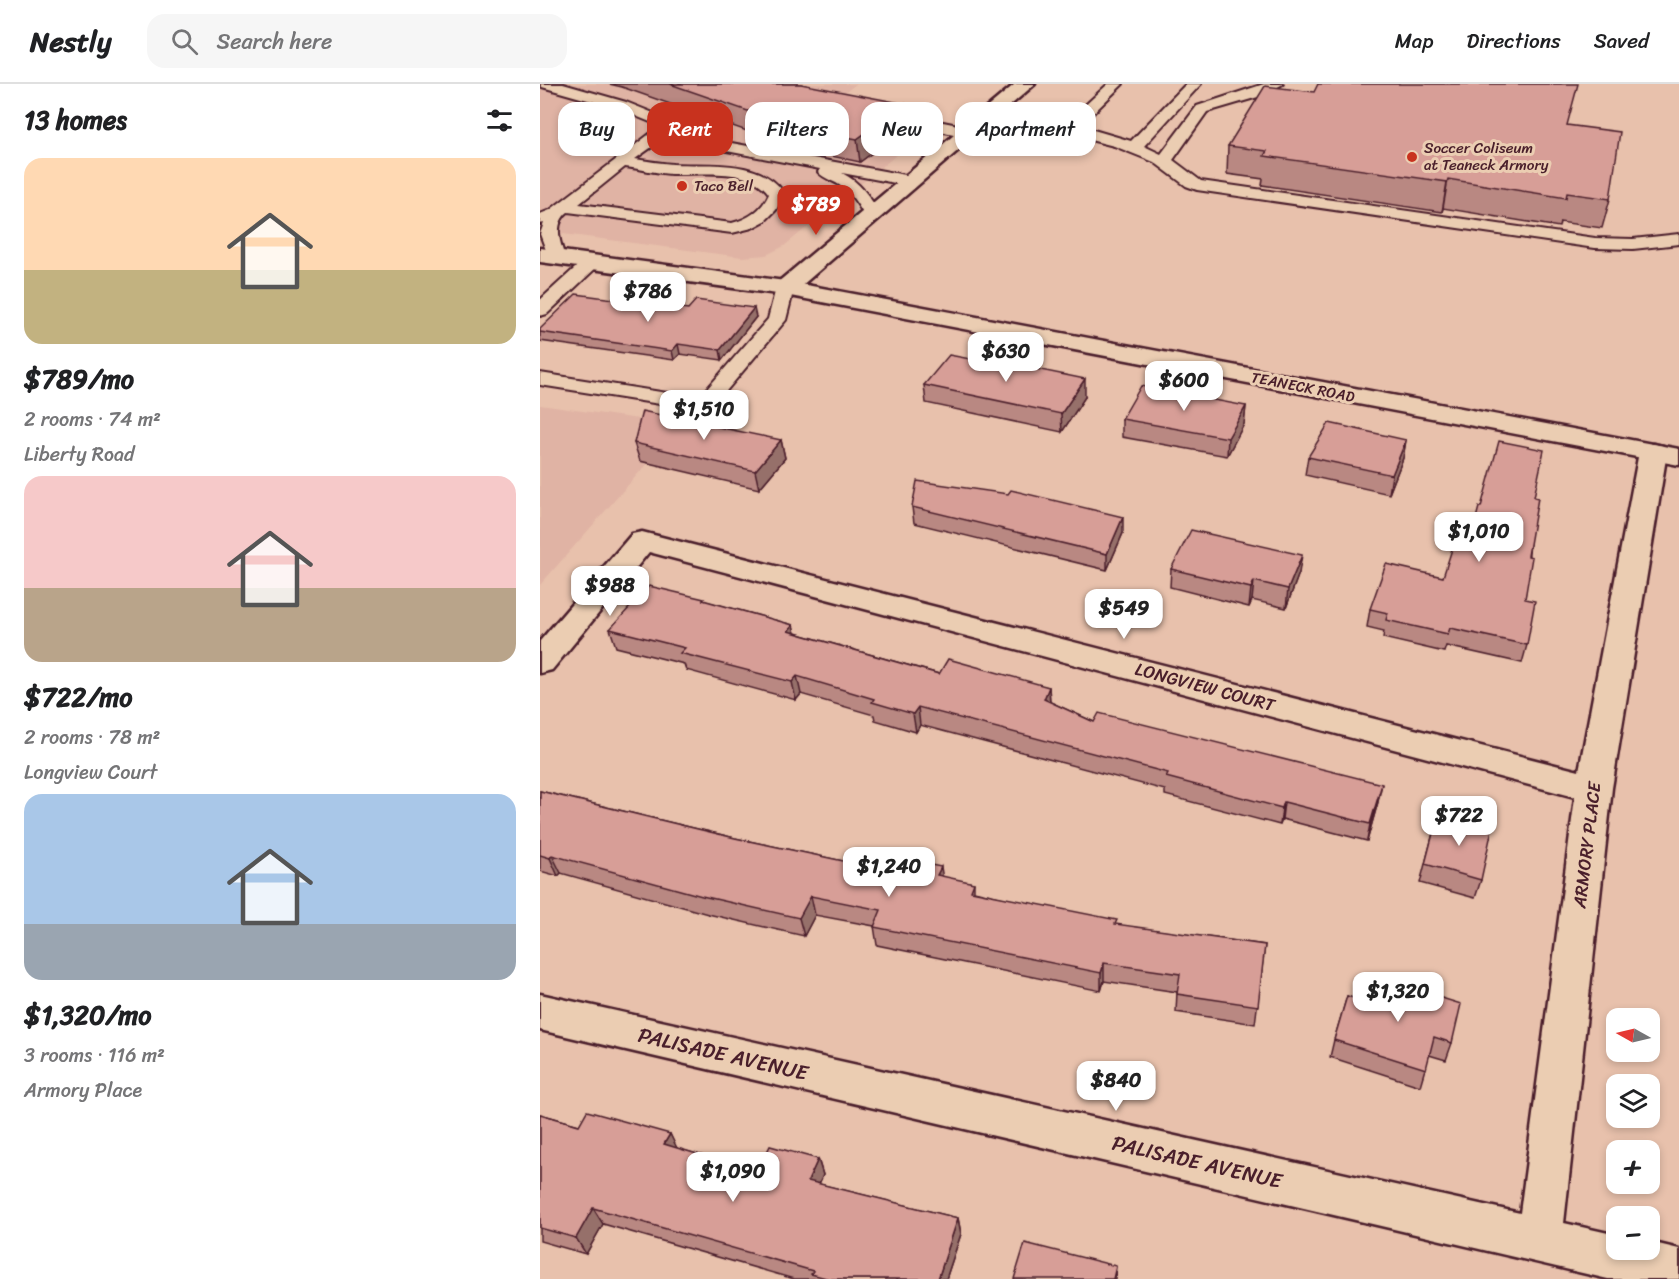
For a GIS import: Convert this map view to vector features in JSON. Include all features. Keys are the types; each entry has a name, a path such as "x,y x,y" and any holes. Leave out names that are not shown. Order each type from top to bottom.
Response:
{"street":[{"path":"1003,102 1026,84"},
{"path":"785,288 955,143"},
{"name":"TEANECK ROAD","path":"548,256 785,288 1666,454"},
{"name":"ARMORY PLACE","path":"1539,1240 1594,788 1666,454"},
{"name":"LONGVIEW COURT","path":"540,662 642,541 1594,788"},
{"name":"PALISADE AVENUE","path":"540,1012 1679,1272"}],"lane":[{"path":"547,84 621,105 647,116"},
{"path":"1096,103 1116,84"},
{"path":"1134,147 1194,84"},
{"path":"1164,161 1202,109 1253,94 1276,84"},
{"path":"1096,137 1134,147 1164,161 1197,185 1595,243 1633,244 1679,239"},
{"path":"548,256 553,213 647,142"},
{"path":"733,148 911,181"},
{"path":"553,213 724,228 756,203 758,192 756,187 740,180 621,162"},
{"path":"821,165 823,171 847,181 862,197 872,214"},
{"path":"540,310 592,262"},
{"path":"540,379 704,405 777,320 785,288"}],"shaded area":[{"path":"540,84 856,84 838,98 861,104 861,156 895,156 784,246 766,255 742,257 540,231"},
{"path":"540,405 681,425 540,585"}],"building":[{"path":"670,84 801,84 895,102 861,102 861,136 857,139 849,137 849,102 745,102 745,110 733,106 733,102 722,102"},
{"name":"Soccer Coliseum at Teaneck Armory","path":"1318,84 1578,84 1567,125 1620,132 1610,199 1567,193 1566,198 1448,179 1447,182 1264,156 1267,151 1228,146 1265,86 1314,92"},
{"path":"576,294 688,309 696,300 754,308 720,350 678,344 672,351 540,332 540,329"},
{"path":"949,355 970,359 972,356 1085,379 1061,414 924,385"},
{"path":"1141,386 1246,406 1228,438 1122,419"},
{"path":"642,411 781,440 755,471 634,443"},
{"path":"1329,423 1406,440 1392,475 1308,457"},
{"path":"1499,441 1544,450 1534,497 1538,498 1528,556 1532,557 1525,599 1535,601 1527,645 1450,628 1448,634 1386,620 1388,613 1370,609 1386,564 1443,577 1453,546 1468,549"},
{"path":"917,481 1008,494 1011,490 1123,517 1107,554 912,507"},
{"path":"1191,530 1302,555 1288,589 1254,581 1251,588 1171,569"},
{"path":"649,586 704,599 793,625 788,631 939,674 948,659 1049,687 1044,699 1094,722 1099,713 1382,784 1370,824 1284,802 1282,808 1166,777 1168,773 918,707 913,714 872,702 874,699 797,676 792,682 680,653 685,648 610,629"},
{"path":"540,791 735,838 876,868 882,855 941,867 937,875 974,883 971,891 1117,920 1115,924 1265,945 1258,1006 1177,994 1180,974 1104,963 1101,973 874,927 881,910 811,896 799,918 702,896 552,855 550,858 540,855"},
{"path":"1438,814 1492,829 1481,880 1425,864"},
{"path":"1377,978 1461,1004 1452,1043 1434,1037 1426,1069 1334,1040 1347,996 1370,1003"},
{"path":"587,1111 670,1134 664,1144 757,1172 770,1146 818,1159 808,1181 958,1218 938,1279 830,1279 811,1274 813,1271 593,1208 576,1238 540,1228 540,1114 579,1125"},
{"path":"1025,1243 1116,1266 1113,1279 1014,1279"}],"place":[{"name":"Soccer Coliseum at Teaneck Armory","path":"1412,157"},
{"name":"Taco Bell","path":"682,186"}]}
